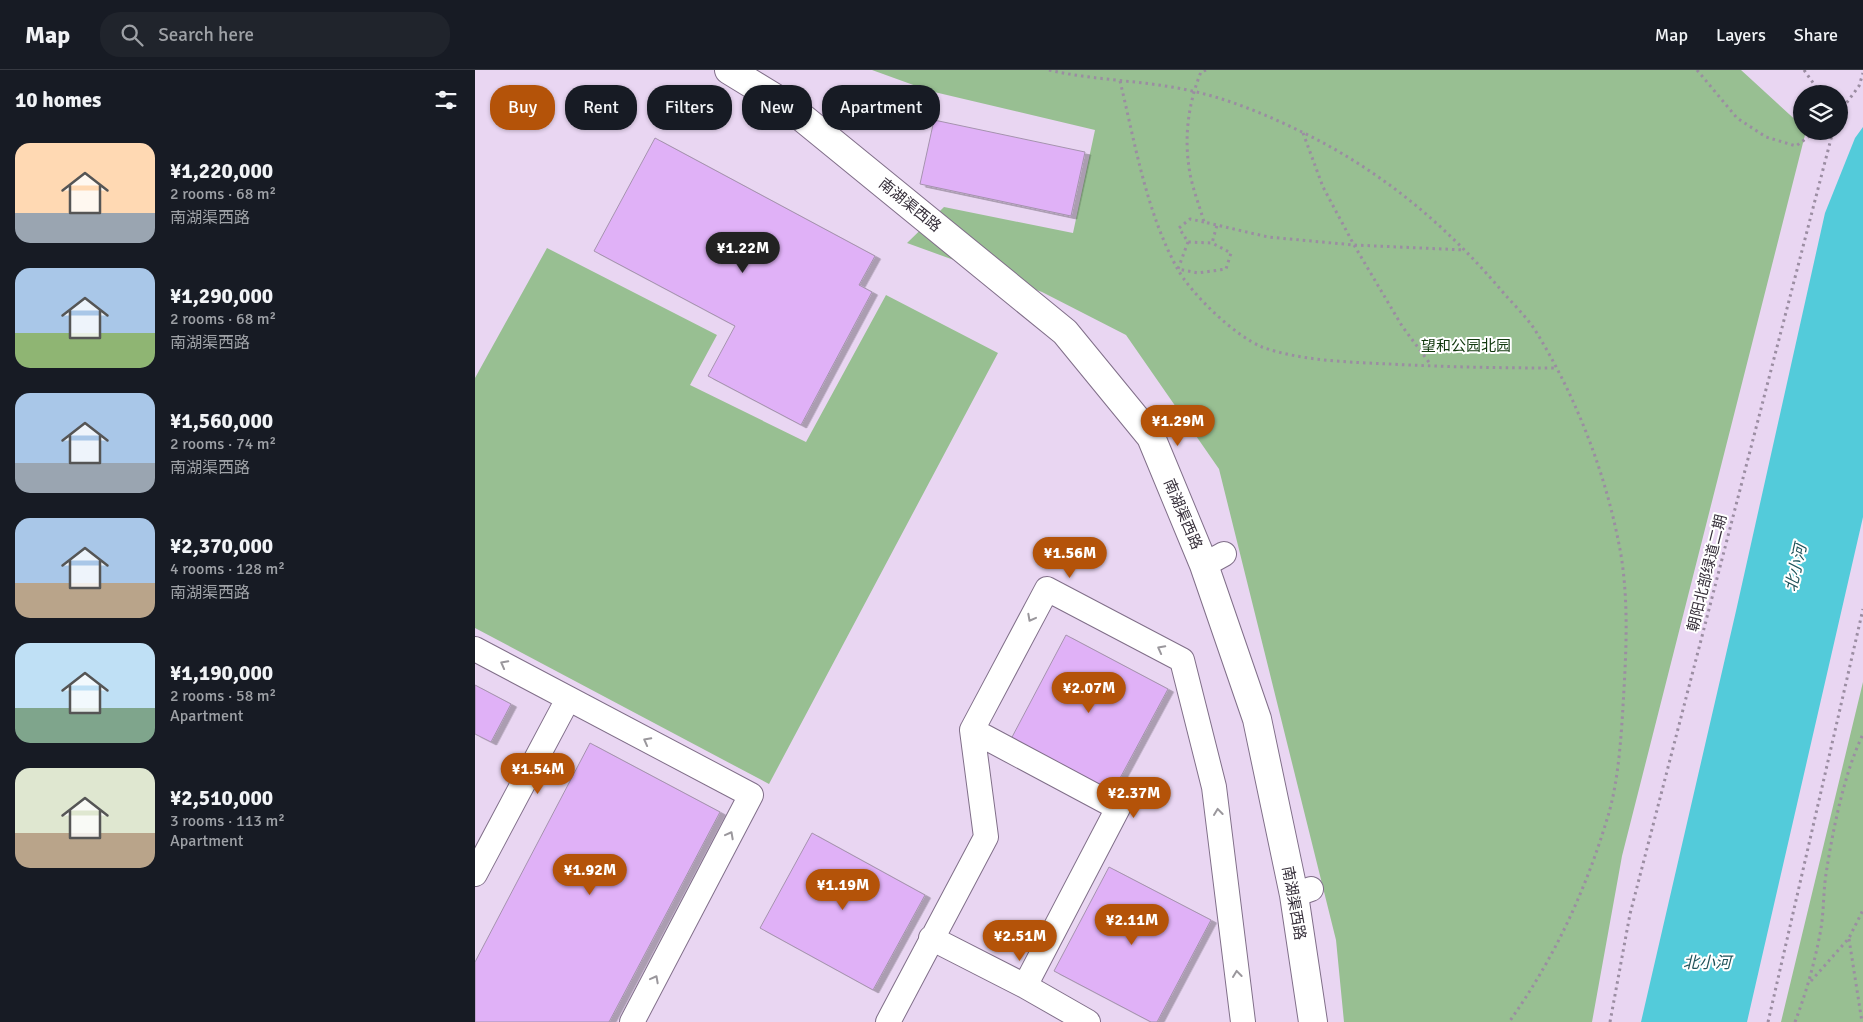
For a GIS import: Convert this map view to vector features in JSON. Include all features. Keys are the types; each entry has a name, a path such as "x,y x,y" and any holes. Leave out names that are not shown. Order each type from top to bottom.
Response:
{"street":[{"name":"南湖渠西路","path":"729,70 788,106 1065,332 1151,437 1214,560 1303,892 1313,1022"},
{"path":"888,1022 986,837 972,730 1047,589 1182,660 1214,786 1243,1022"},
{"path":"475,649 751,795 632,1022"},
{"path":"475,874 568,699"},
{"path":"972,730 1118,808 1025,986"},
{"path":"931,938 1025,986 1088,1022"}],"path":[{"path":"1049,70 1073,76 1193,91 1250,109 1303,132 1368,169 1415,203 1465,250 1533,327 1573,399 1603,482 1621,556 1627,645 1622,722 1609,813 1579,901 1538,982 1509,1022"},
{"path":"1204,222 1189,167 1188,125 1193,91 1201,72 1206,70"},
{"path":"1697,70 1737,118 1766,137 1796,146 1804,140"},
{"path":"1805,70 1815,85"},
{"path":"1848,101 1859,86 1863,73"},
{"path":"1120,81 1150,204 1177,269 1228,327 1262,346 1317,358 1431,366 1556,368"},
{"path":"1303,132 1323,187 1354,245 1402,326 1431,366"},
{"name":"朝阳北部绿道二期","path":"1610,1022 1630,914 1831,140"},
{"path":"1188,242 1179,228 1190,218 1268,236 1354,245 1465,250"},
{"path":"1212,243 1217,225"},
{"path":"1177,269 1188,242"},
{"path":"1177,269 1198,273 1226,269 1231,253 1212,243 1188,242"},
{"path":"1768,1022 1863,609"},
{"path":"1795,1022 1809,983 1820,932 1826,874 1839,814 1856,748 1863,734"},
{"path":"1809,983 1849,938 1863,910"},
{"path":"1849,938 1862,1022"}],"green space":[{"name":"望和公园北园","path":"872,70 1741,70 1793,118 1793,140 1804,140 1622,856 1592,1022 1344,1022 1336,940 1219,469 1126,335 1042,292 907,243 944,207 1073,233 1095,130 940,93 940,85 913,85"},
{"path":"547,248 717,335 690,385 806,442 886,295 998,353 769,784 475,628 475,378"},
{"path":"1863,682 1863,1022 1781,1022"}],"water":[{"name":"北小河","path":"1863,127 1863,517 1747,1022 1641,1022 1825,213 1855,138"}],"building":[{"path":"940,121 1085,152 1071,216 920,184 932,130 940,130"},
{"path":"655,138 875,256 859,285 872,292 801,425 708,376 735,326 594,251"},
{"path":"1066,635 1168,689 1112,793 1011,739"},
{"path":"475,685 511,704 491,742 475,734"},
{"path":"590,743 720,812 609,1022 475,1022 475,962"},
{"path":"812,833 925,895 873,990 760,928"},
{"path":"1109,867 1211,920 1157,1022 1151,1022 1054,971"}]}
